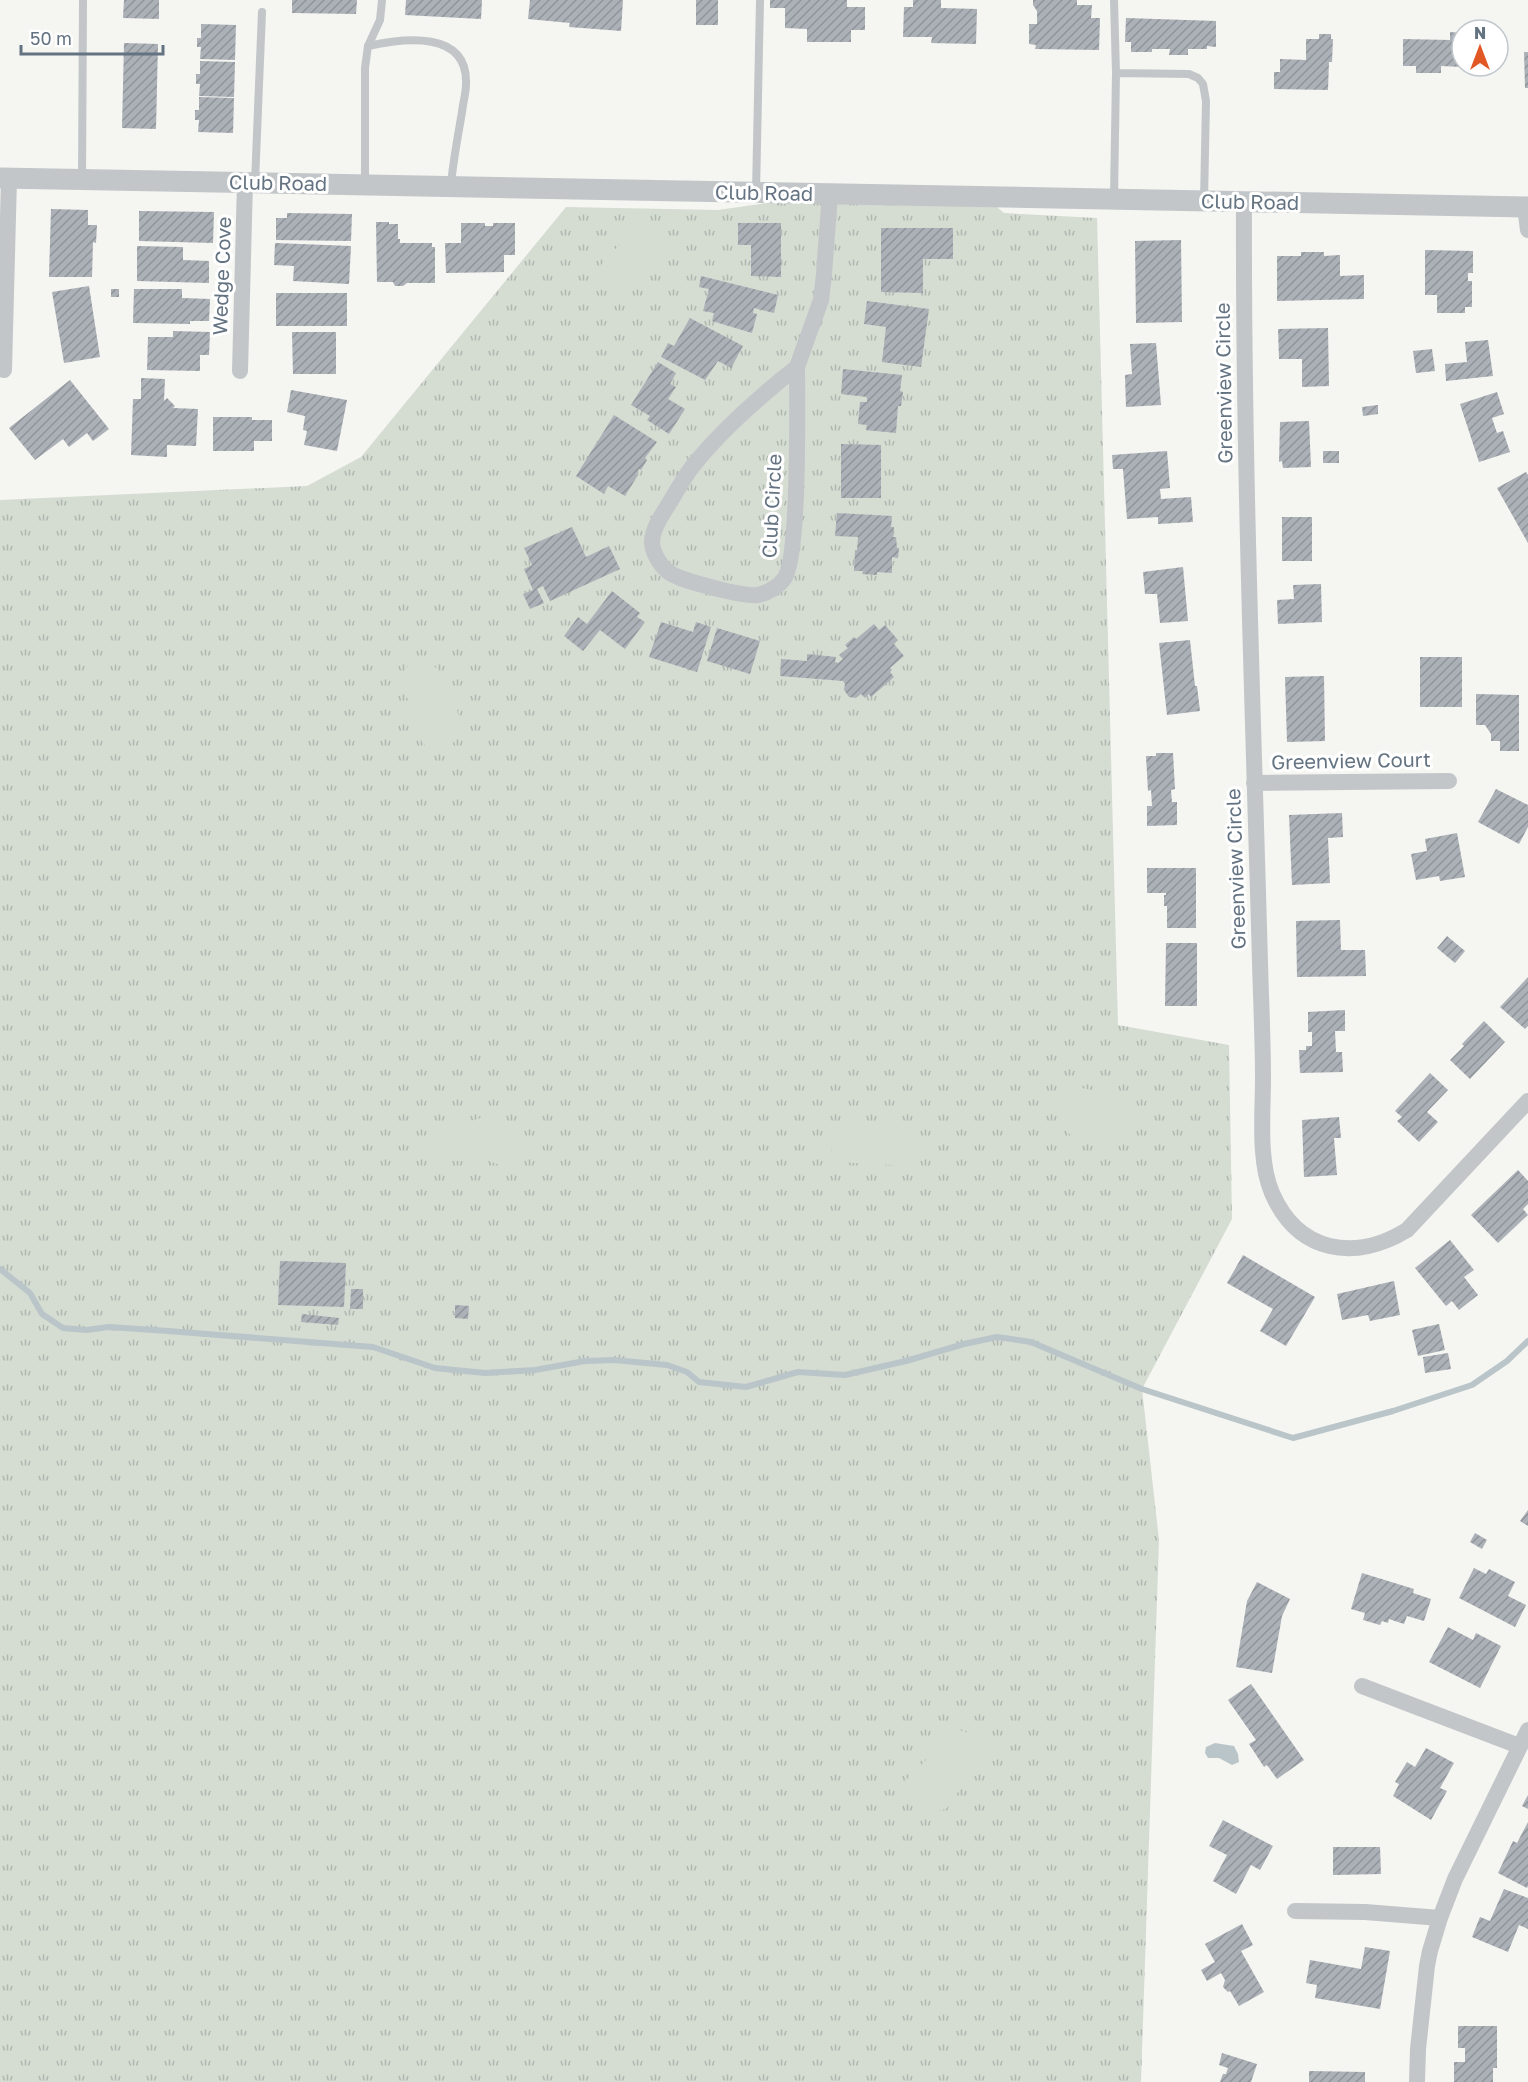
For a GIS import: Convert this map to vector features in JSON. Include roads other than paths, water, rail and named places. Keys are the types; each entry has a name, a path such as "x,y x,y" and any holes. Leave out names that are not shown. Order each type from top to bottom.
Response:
{"street":[{"name":"Club Road","path":"4,178 1527,207"},
{"path":"4,178 4,370"},
{"name":"Wedge Cove","path":"240,371 250,183"},
{"name":"Club Circle","path":"797,367 762,395 708,448 691,469 662,515 653,532 652,543 661,565 670,573 681,579 748,595 760,595 772,590 784,579 790,568 797,449 797,367 820,300 830,194"},
{"name":"Greenview Circle","path":"1244,202 1243,323 1254,783 1265,1168 1271,1192 1281,1210 1295,1227 1311,1240 1332,1247 1354,1249 1388,1241 1407,1230 1528,1101"},
{"path":"1527,207 1528,230"},
{"name":"Greenview Court","path":"1254,783 1449,781"},
{"path":"1362,1686 1519,1746"},
{"path":"1417,2082 1418,2049 1427,1966 1440,1918 1455,1879 1528,1730"},
{"path":"1295,1911 1365,1912 1440,1918"}],"lane":[{"path":"82,179 83,0"},
{"path":"365,185 365,68 368,46 380,20 382,0"},
{"path":"756,192 760,0"},
{"path":"1114,0 1116,73 1114,200"},
{"path":"250,183 262,12"},
{"path":"368,46 392,40 410,39 442,44 453,50 459,57 464,68 466,84 451,186"},
{"path":"1116,73 1189,74 1198,78 1203,84 1206,101 1204,201"}],"waterway":[{"path":"0,1269 30,1293 42,1314 63,1328 86,1330 109,1327 373,1347 435,1368 485,1373 535,1370 585,1361 614,1360 667,1365 687,1372 699,1382 746,1387 798,1372 845,1375 997,1337 1031,1342 1142,1389 1293,1438 1393,1411 1472,1385 1507,1361 1528,1341"}]}
